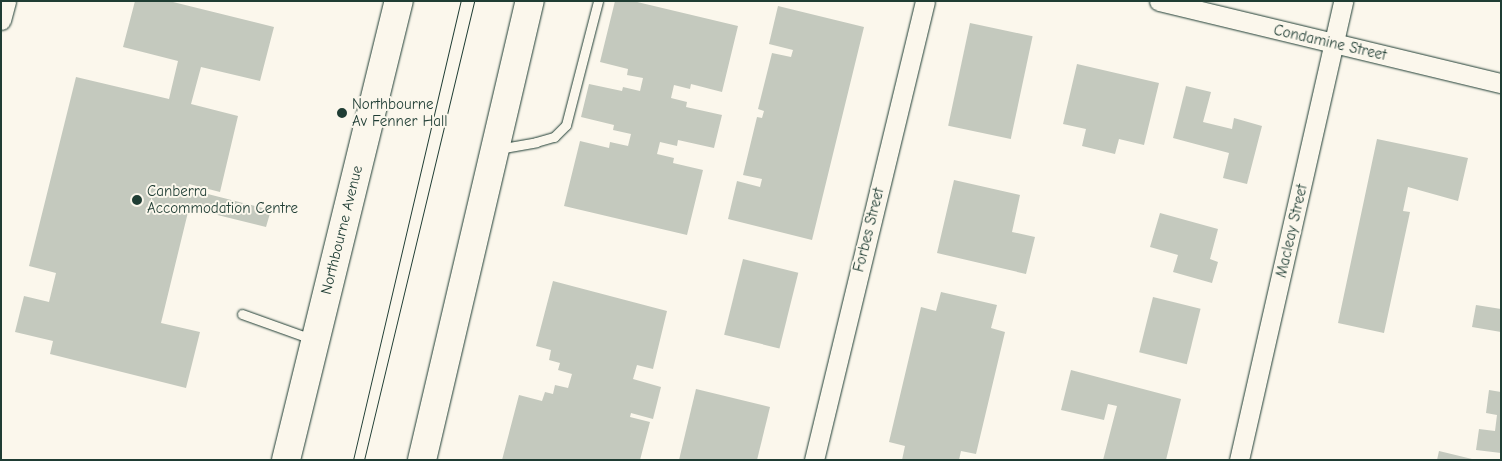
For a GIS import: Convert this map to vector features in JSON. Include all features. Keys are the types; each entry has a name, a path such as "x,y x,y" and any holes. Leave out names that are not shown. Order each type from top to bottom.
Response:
{"highway":[{"name":"Northbourne Avenue","path":"286,460 399,1"},
{"path":"422,460 530,1"}],"street":[{"path":"1,20 6,1"},
{"name":"Forbes Street","path":"814,460 925,1"},
{"name":"Condamine Street","path":"1159,1 1501,83"},
{"name":"Macleay Street","path":"1238,460 1344,1"}],"lane":[{"path":"495,149 554,137 566,125 598,1"},
{"path":"242,314 315,340"}],"building":[{"name":"Canberra Accommodation Centre","path":"135,1 169,1 274,27 260,81 201,67 191,104 238,116 220,192 189,184 188,189 271,210 266,227 189,208 161,323 200,332 186,388 50,354 53,341 15,332 24,296 49,302 56,273 29,266 76,77 169,99 178,61 123,47"},
{"path":"615,1 633,1 738,26 722,92 691,84 690,89 674,85 671,98 687,102 686,107 722,115 714,148 678,140 677,146 660,142 657,154 674,158 673,163 703,170 687,235 564,206 580,141 609,148 610,142 628,146 631,134 613,130 614,125 581,117 589,84 622,91 623,87 640,91 643,78 627,75 628,69 600,62"},
{"path":"778,6 864,27 812,240 728,219 737,181 760,187 762,179 743,175 757,117 762,118 764,111 758,109 772,53 791,57 793,50 769,44"},
{"path":"970,23 1033,36 1011,139 948,126"},
{"path":"1077,64 1159,83 1144,145 1119,139 1115,154 1082,146 1086,129 1063,124"},
{"path":"1186,86 1211,92 1203,122 1232,129 1234,118 1262,126 1247,184 1223,178 1229,153 1173,138"},
{"path":"1377,139 1468,158 1458,201 1408,187 1403,211 1410,212 1384,333 1338,323"},
{"path":"954,180 1020,195 1012,232 1035,237 1026,274 937,253"},
{"path":"1160,213 1218,229 1210,259 1218,262 1212,283 1173,272 1178,255 1150,247"},
{"path":"743,259 798,273 779,348 724,335"},
{"path":"553,281 667,311 653,369 637,365 633,379 661,387 653,419 631,413 630,417 650,422 640,460 502,460 519,395 542,401 545,392 553,394 555,385 568,388 572,374 558,370 560,363 549,360 551,350 536,346"},
{"path":"941,292 997,305 991,328 1005,332 976,454 961,451 959,460 902,460 905,446 889,442 921,307 936,311"},
{"path":"1153,297 1201,309 1187,364 1139,352"},
{"path":"1476,305 1501,309 1501,332 1472,327"},
{"path":"1071,370 1181,399 1166,460 1103,460 1117,406 1108,404 1104,420 1061,410"},
{"path":"696,389 770,407 757,460 679,460"},
{"path":"1489,390 1501,392 1501,453 1476,450 1479,429 1495,431 1497,415 1486,413"},
{"path":"1439,451 1472,459 1472,460 1437,460"}],"tram line":[{"path":"353,460 461,1"},
{"path":"364,460 474,1"}],"place":[{"name":"Northbourne Av Fenner Hall","path":"342,113"},
{"name":"Canberra Accommodation Centre","path":"137,200"}]}
